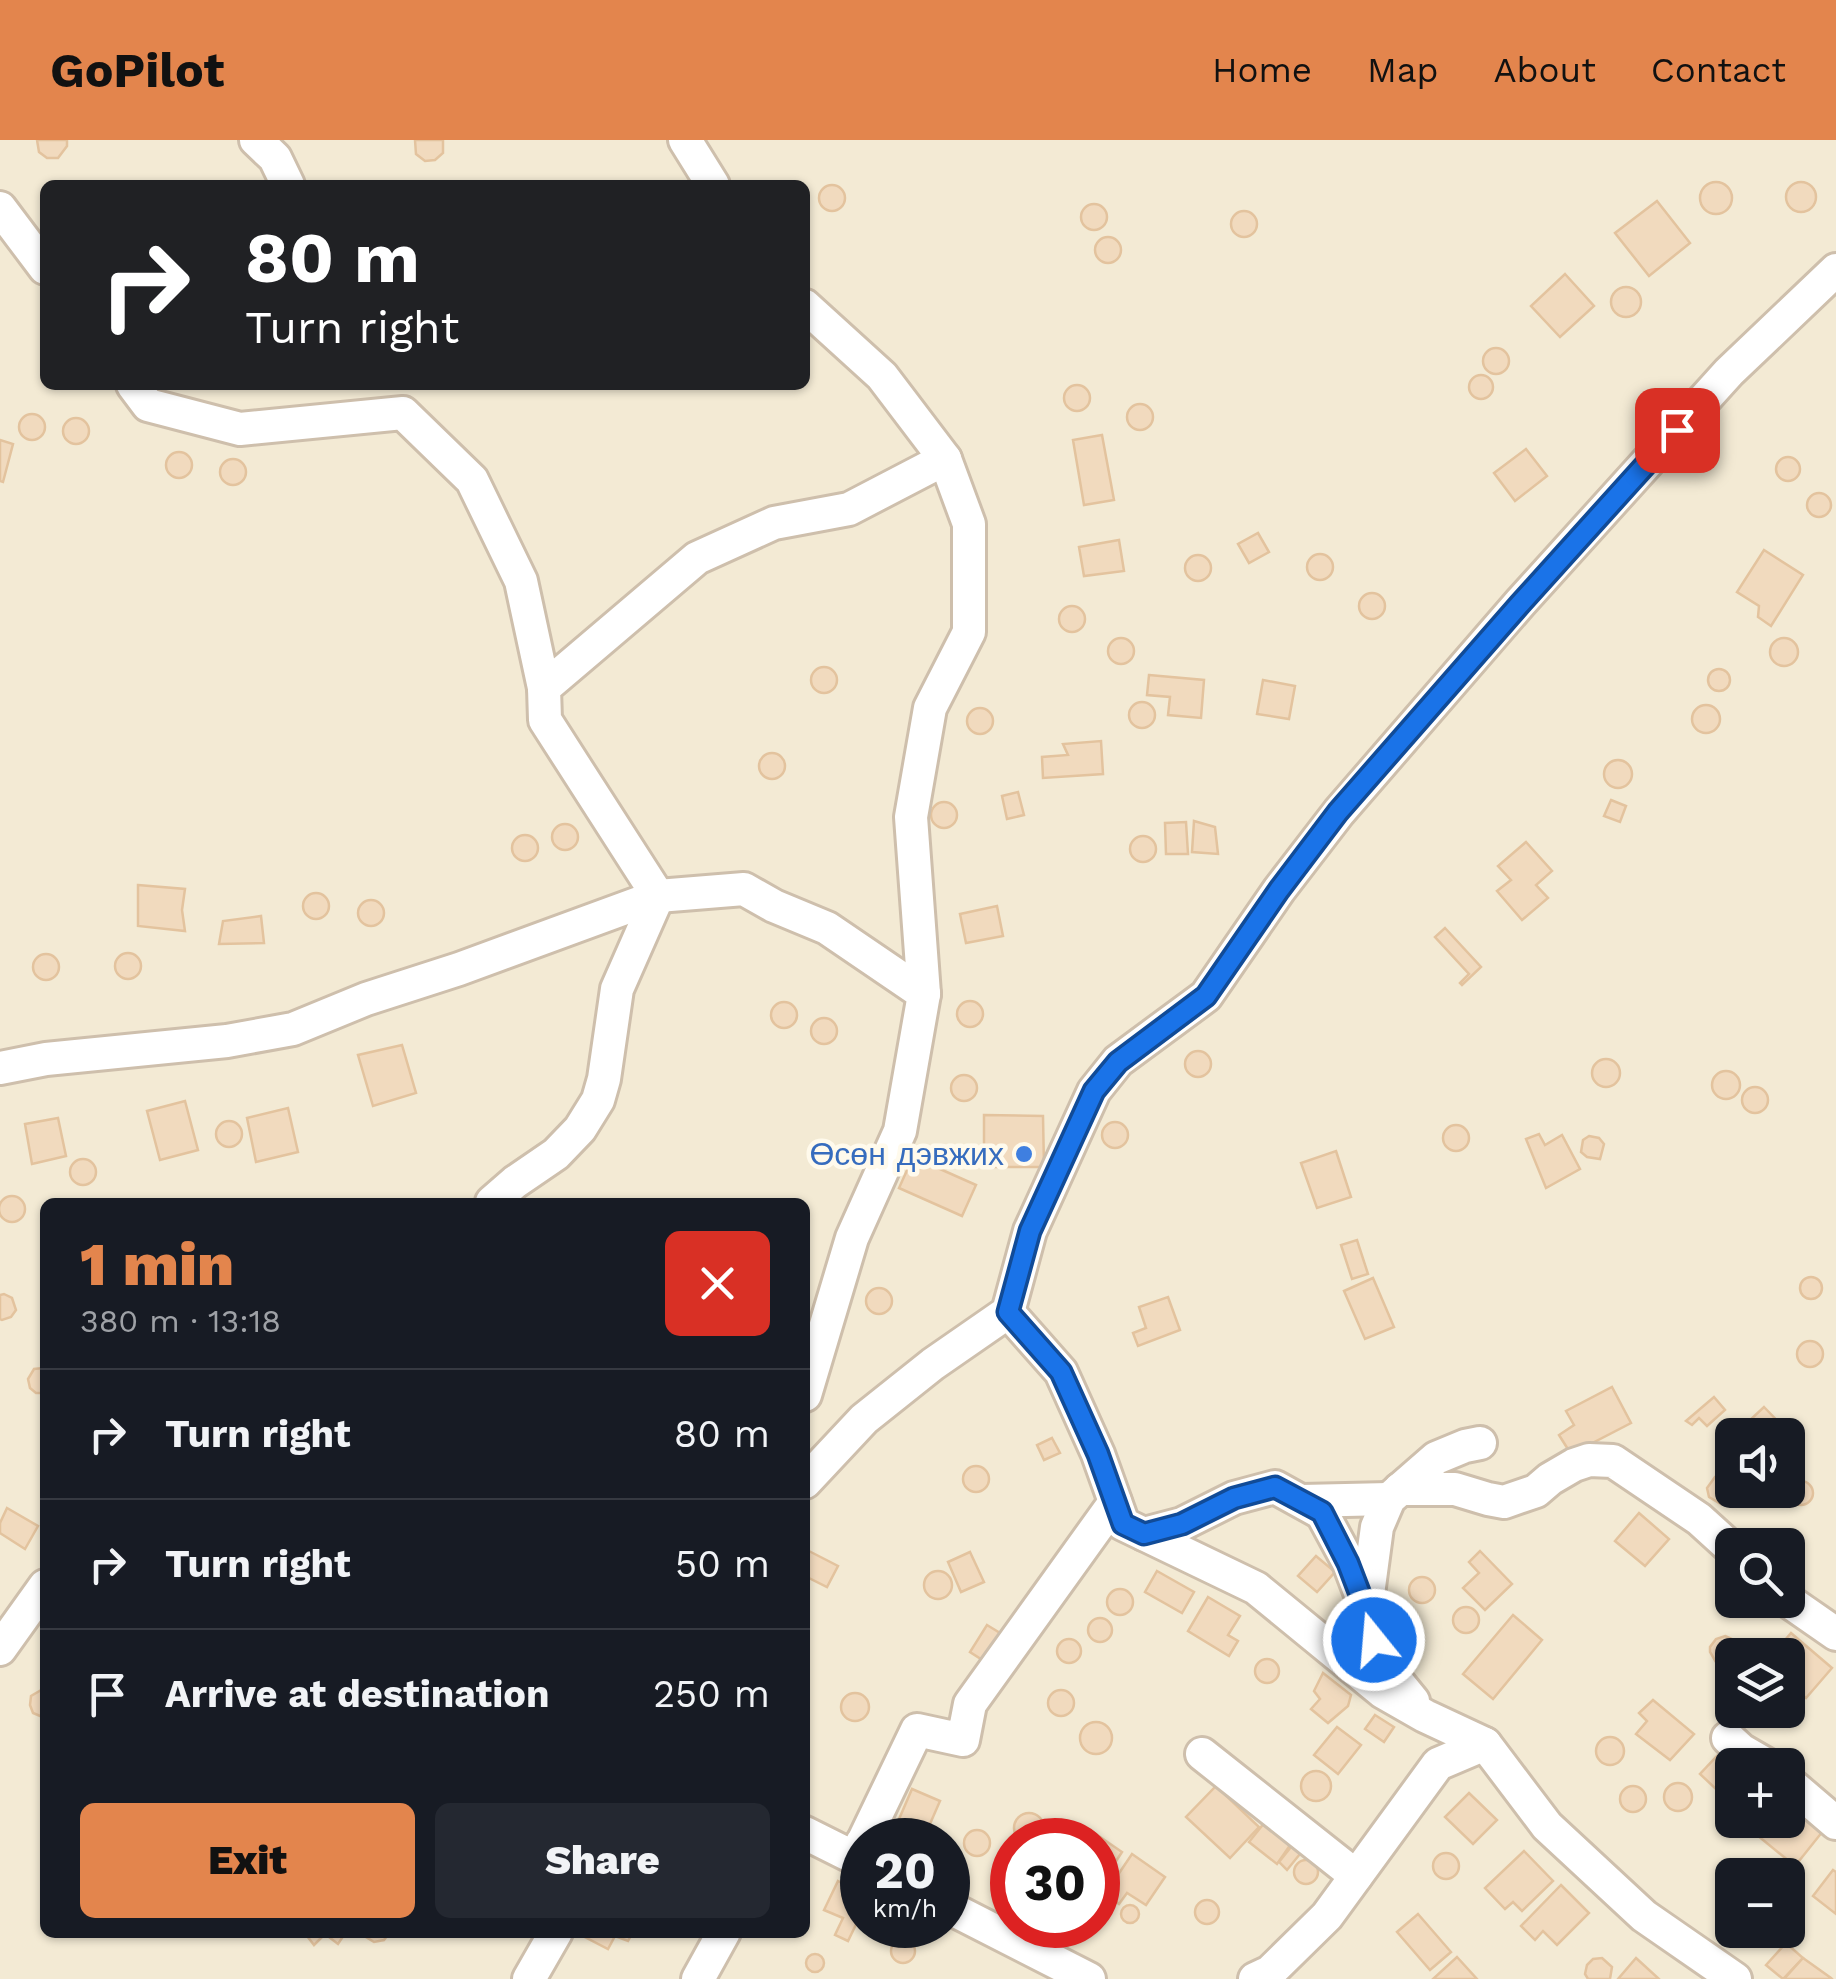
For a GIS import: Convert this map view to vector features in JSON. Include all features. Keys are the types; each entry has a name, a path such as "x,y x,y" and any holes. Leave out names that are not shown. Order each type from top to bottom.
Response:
{"street":[{"path":"256,140 275,158 286,180"},
{"path":"685,140 709,180"},
{"path":"0,208 40,261"},
{"path":"810,1477 864,1419 1008,1312 1030,1231 1094,1091 1118,1062 1206,996 1338,812 1729,372 1836,270"},
{"path":"810,311 882,376 945,459 969,524 969,632 930,708 911,817 924,994 900,1131 852,1238 810,1378"},
{"path":"137,390 148,405 240,429 396,399 472,480 521,581 544,688 545,720 658,896"},
{"path":"544,688 698,558 774,523 849,508 945,459"},
{"path":"0,1068 46,1059 226,1041 293,1029 366,999 658,896 744,889 826,928 924,994"},
{"path":"497,1198 556,1154 580,1129 598,1100 618,988 658,896"},
{"path":"1008,1312 1061,1372 1098,1454 1123,1524 1256,1588 1382,1692 1485,1744 1546,1826 1644,1916 1735,1979"},
{"path":"1366,1610 1378,1527 1395,1494 1436,1458 1480,1443"},
{"path":"1302,1502 1455,1488 1504,1502 1536,1491 1574,1465 1590,1460 1614,1461 1715,1534"},
{"path":"1144,1534 1182,1524 1234,1498 1275,1487 1322,1512 1348,1563 1374,1640 1391,1674 1426,1716"},
{"path":"874,1818 917,1730 963,1740 970,1704 1115,1502"},
{"path":"0,1648 40,1593"},
{"path":"1805,1613 1836,1634"},
{"path":"1728,1738 1739,1748"},
{"path":"1267,1976 1328,1916 1438,1764 1485,1744"},
{"path":"1202,1754 1356,1876"},
{"path":"1805,1797 1836,1824"},
{"path":"810,1836 840,1850"},
{"path":"810,1836 840,1851"},
{"path":"970,1917 1089,1979"},
{"path":"530,1979 553,1938"},
{"path":"698,1979 721,1938"}],"shaded area":[{"path":"0,140 1836,140 1836,1979 0,1979"}],"building":[{"path":"37,140 67,140 67,146 58,158 47,158 39,152"},
{"path":"415,140 443,140 443,153 435,160 425,161 416,154"},
{"path":"1716,182 1727,187 1732,198 1727,209 1716,214 1705,209 1700,198 1705,187"},
{"path":"1801,182 1815,191 1816,197 1807,211 1801,212 1787,203 1786,197 1795,183"},
{"path":"832,185 841,189 845,198 841,207 832,211 823,207 819,198 823,189"},
{"path":"1657,201 1690,243 1649,276 1615,233"},
{"path":"1094,204 1103,208 1107,217 1103,226 1094,230 1085,226 1081,217 1085,208"},
{"path":"1244,211 1253,215 1257,224 1253,233 1244,237 1235,233 1231,224 1235,215"},
{"path":"1108,237 1117,241 1121,250 1117,259 1108,263 1099,259 1095,250 1099,241"},
{"path":"1565,274 1594,306 1560,337 1531,306"},
{"path":"1626,287 1637,291 1641,302 1637,313 1626,317 1615,313 1611,302 1615,291"},
{"path":"1496,348 1505,352 1509,361 1505,370 1496,374 1487,370 1483,361 1487,352"},
{"path":"1481,375 1493,387 1481,399 1469,387"},
{"path":"1077,385 1086,389 1090,398 1086,407 1077,411 1068,407 1064,398 1068,389"},
{"path":"1140,404 1149,408 1153,417 1149,426 1140,430 1131,426 1127,417 1131,408"},
{"path":"32,414 41,418 45,427 41,436 32,440 23,436 19,427 23,418"},
{"path":"76,418 85,422 89,431 85,440 76,444 67,440 63,431 67,422"},
{"path":"1102,435 1114,500 1084,505 1073,440"},
{"path":"0,440 13,444 3,482 0,481"},
{"path":"1526,449 1547,476 1515,501 1494,473"},
{"path":"179,452 188,456 192,465 188,474 179,478 170,474 166,465 170,456"},
{"path":"1788,457 1800,469 1788,481 1776,469"},
{"path":"233,459 242,463 246,472 242,481 233,485 224,481 220,472 224,463"},
{"path":"1819,493 1831,505 1819,517 1807,505"},
{"path":"1258,533 1269,552 1249,563 1238,544"},
{"path":"1119,540 1124,571 1084,576 1079,547"},
{"path":"1764,550 1803,575 1771,626 1758,617 1759,606 1737,592"},
{"path":"1320,554 1329,558 1333,567 1329,576 1320,580 1311,576 1307,567 1311,558"},
{"path":"1198,555 1207,559 1211,568 1207,577 1198,581 1189,577 1185,568 1189,559"},
{"path":"1372,593 1381,597 1385,606 1381,615 1372,619 1363,615 1359,606 1363,597"},
{"path":"1072,606 1081,610 1085,619 1081,628 1072,632 1063,628 1059,619 1063,610"},
{"path":"1121,638 1130,642 1134,651 1130,660 1121,664 1112,660 1108,651 1112,642"},
{"path":"1784,638 1794,642 1798,652 1794,662 1784,666 1774,662 1770,652 1774,642"},
{"path":"824,667 833,671 837,680 833,689 824,693 815,689 811,680 815,671"},
{"path":"1719,669 1727,672 1727,688 1719,691 1711,688 1708,680 1711,672"},
{"path":"1149,675 1204,680 1201,718 1168,715 1170,697 1147,695"},
{"path":"1263,680 1295,686 1289,719 1257,714"},
{"path":"1142,702 1151,706 1155,715 1151,724 1142,728 1133,724 1129,715 1133,706"},
{"path":"1706,705 1716,709 1720,719 1716,729 1706,733 1696,729 1692,719 1696,709"},
{"path":"980,708 989,712 993,721 989,730 980,734 971,730 967,721 971,712"},
{"path":"1101,741 1103,774 1043,778 1042,757 1068,755 1063,744"},
{"path":"772,753 781,757 785,766 781,775 772,779 763,775 759,766 763,757"},
{"path":"1618,760 1628,764 1632,774 1628,784 1618,788 1608,784 1604,774 1608,764"},
{"path":"1018,792 1024,815 1007,819 1002,796"},
{"path":"1611,800 1626,806 1620,822 1604,816"},
{"path":"944,802 953,806 957,815 953,824 944,828 935,824 931,815 935,806"},
{"path":"1194,821 1215,827 1218,854 1192,852"},
{"path":"1186,822 1188,854 1166,854 1165,823"},
{"path":"565,824 574,828 578,837 574,846 565,850 556,846 552,837 556,828"},
{"path":"525,835 534,839 538,848 534,857 525,861 516,857 512,848 516,839"},
{"path":"1143,836 1152,840 1156,849 1152,858 1143,862 1134,858 1130,849 1134,840"},
{"path":"1526,842 1552,871 1536,885 1548,898 1522,920 1497,891 1511,880 1498,866"},
{"path":"138,885 185,889 185,931 138,926"},
{"path":"316,893 325,897 329,906 325,915 316,919 307,915 303,906 307,897"},
{"path":"371,900 380,904 384,913 380,922 371,926 362,922 358,913 362,904"},
{"path":"997,906 1003,936 966,943 960,914"},
{"path":"261,916 264,943 219,944 223,921"},
{"path":"1445,928 1481,967 1462,985 1469,974 1435,937"},
{"path":"128,953 137,957 141,966 137,975 128,979 119,975 115,966 119,957"},
{"path":"46,954 55,958 59,967 55,976 46,980 37,976 33,967 37,958"},
{"path":"970,1001 979,1005 983,1014 979,1023 970,1027 961,1023 957,1014 961,1005"},
{"path":"784,1002 793,1006 797,1015 793,1024 784,1028 775,1024 771,1015 775,1006"},
{"path":"824,1018 833,1022 837,1031 833,1040 824,1044 815,1040 811,1031 815,1022"},
{"path":"402,1045 416,1093 373,1106 358,1055"},
{"path":"1198,1051 1207,1055 1211,1064 1207,1073 1198,1077 1189,1073 1185,1064 1189,1055"},
{"path":"1606,1059 1616,1063 1620,1073 1616,1083 1606,1087 1596,1083 1592,1073 1596,1063"},
{"path":"1726,1071 1736,1075 1740,1085 1736,1095 1726,1099 1716,1095 1712,1085 1716,1075"},
{"path":"964,1075 973,1079 977,1088 973,1097 964,1101 955,1097 951,1088 955,1079"},
{"path":"1755,1087 1764,1091 1768,1100 1764,1109 1755,1113 1746,1109 1742,1100 1746,1091"},
{"path":"185,1101 198,1150 160,1160 147,1111"},
{"path":"288,1108 298,1152 256,1162 247,1118"},
{"path":"984,1115 1043,1116 1044,1167 984,1167"},
{"path":"58,1118 66,1156 32,1164 25,1124"},
{"path":"229,1121 238,1125 242,1134 238,1143 229,1147 220,1143 216,1134 220,1125"},
{"path":"1115,1122 1124,1126 1128,1135 1124,1144 1115,1148 1106,1144 1102,1135 1106,1126"},
{"path":"1456,1125 1465,1129 1469,1138 1465,1147 1456,1151 1447,1147 1443,1138 1447,1129"},
{"path":"1539,1134 1545,1145 1562,1135 1580,1169 1546,1188 1526,1139"},
{"path":"1589,1136 1604,1144 1600,1159 1581,1152 1583,1140"},
{"path":"1336,1151 1351,1197 1317,1208 1301,1163"},
{"path":"913,1157 976,1185 962,1216 899,1188"},
{"path":"83,1159 92,1163 96,1172 92,1181 83,1185 74,1181 70,1172 74,1163"},
{"path":"12,1196 21,1200 25,1209 21,1218 12,1222 3,1218 -1,1209 3,1200"},
{"path":"1357,1240 1368,1274 1352,1279 1341,1245"},
{"path":"1811,1277 1819,1280 1819,1296 1811,1299 1803,1296 1800,1288 1803,1280"},
{"path":"1373,1278 1394,1327 1365,1339 1344,1291"},
{"path":"879,1288 888,1292 892,1301 888,1310 879,1314 870,1310 866,1301 870,1292"},
{"path":"0,1295 12,1298 16,1310 2,1320"},
{"path":"1168,1297 1180,1330 1138,1346 1133,1333 1146,1328 1139,1307"},
{"path":"1810,1341 1819,1345 1823,1354 1819,1363 1810,1367 1801,1363 1797,1354 1801,1345"},
{"path":"40,1368 40,1393 30,1388 28,1379 34,1369"},
{"path":"1612,1387 1631,1423 1571,1454 1559,1435 1574,1425 1566,1411"},
{"path":"1714,1397 1725,1410 1707,1426 1699,1418 1692,1425 1686,1421"},
{"path":"1764,1407 1775,1418 1752,1418"},
{"path":"1052,1438 1060,1453 1044,1460 1037,1445"},
{"path":"976,1466 985,1470 989,1479 985,1488 976,1492 967,1488 963,1479 967,1470"},
{"path":"1715,1477 1715,1500 1709,1497 1707,1488"},
{"path":"1805,1482 1812,1488 1812,1498 1805,1504"},
{"path":"7,1508 38,1526 25,1549 0,1533"},
{"path":"1639,1513 1669,1539 1645,1566 1615,1541"},
{"path":"1480,1551 1512,1584 1485,1610 1463,1588 1479,1573 1469,1562"},
{"path":"810,1552 838,1566 827,1587 810,1578"},
{"path":"970,1552 984,1582 961,1592 948,1562"},
{"path":"1316,1556 1335,1572 1317,1592 1298,1576"},
{"path":"938,1571 948,1575 952,1585 948,1595 938,1599 928,1595 924,1585 928,1575"},
{"path":"1157,1571 1194,1592 1182,1613 1145,1592"},
{"path":"1422,1577 1431,1581 1435,1590 1431,1599 1422,1603 1413,1599 1409,1590 1413,1581"},
{"path":"1120,1589 1129,1593 1133,1602 1129,1611 1120,1615 1111,1611 1107,1602 1111,1593"},
{"path":"1208,1597 1240,1616 1228,1635 1238,1641 1229,1656 1188,1631"},
{"path":"1466,1607 1475,1611 1479,1620 1475,1629 1466,1633 1457,1629 1453,1620 1457,1611"},
{"path":"1513,1615 1542,1640 1493,1699 1463,1674"},
{"path":"1095,1618 1105,1618 1112,1630 1105,1642 1095,1642 1088,1635 1088,1625"},
{"path":"987,1625 1026,1649 1009,1677 970,1652"},
{"path":"1064,1639 1074,1639 1081,1651 1074,1663 1064,1663 1057,1656 1057,1646"},
{"path":"1715,1640 1715,1661 1710,1652"},
{"path":"1805,1645 1832,1668 1805,1697"},
{"path":"1262,1659 1272,1659 1279,1671 1272,1683 1262,1683 1255,1676 1255,1666"},
{"path":"1323,1673 1351,1695 1348,1706 1328,1723 1311,1709 1320,1699 1314,1691"},
{"path":"1061,1690 1070,1694 1074,1703 1070,1712 1061,1716 1052,1712 1048,1703 1052,1694"},
{"path":"40,1691 40,1716 33,1713 31,1696"},
{"path":"855,1693 865,1697 869,1707 865,1717 855,1721 845,1717 841,1707 845,1697"},
{"path":"1653,1700 1694,1734 1670,1760 1636,1734 1647,1721 1639,1713"},
{"path":"1375,1715 1394,1727 1384,1742 1365,1729"},
{"path":"1096,1722 1107,1727 1112,1738 1107,1749 1096,1754 1085,1749 1080,1738 1085,1727"},
{"path":"1337,1727 1361,1745 1338,1774 1314,1755"},
{"path":"1610,1737 1620,1741 1624,1751 1620,1761 1610,1765 1600,1761 1596,1751 1600,1741"},
{"path":"1715,1758 1715,1788 1700,1774"},
{"path":"1316,1771 1326,1776 1331,1786 1326,1796 1316,1801 1306,1796 1301,1786 1306,1776"},
{"path":"1678,1783 1688,1787 1692,1797 1688,1807 1678,1811 1668,1807 1664,1797 1668,1787"},
{"path":"1216,1786 1259,1827 1230,1858 1186,1817"},
{"path":"1633,1786 1642,1790 1646,1799 1642,1808 1633,1812 1624,1808 1620,1799 1624,1790"},
{"path":"912,1789 940,1801 933,1818 899,1818"},
{"path":"1469,1793 1497,1820 1473,1844 1445,1817"},
{"path":"1023,1814 1039,1818 1019,1818"},
{"path":"1805,1816 1823,1831 1801,1858 1785,1858 1761,1838 1805,1838"},
{"path":"1265,1822 1293,1841 1277,1864 1249,1842"},
{"path":"982,1831 989,1838 987,1853 970,1854 970,1832"},
{"path":"1295,1842 1304,1849 1287,1870 1279,1862"},
{"path":"1524,1851 1553,1881 1522,1911 1513,1902 1505,1909 1485,1888"},
{"path":"1446,1853 1455,1857 1459,1866 1455,1875 1446,1879 1437,1875 1433,1866 1437,1857"},
{"path":"1132,1854 1165,1877 1146,1905 1127,1893 1120,1903 1120,1872"},
{"path":"1301,1860 1311,1860 1318,1872 1311,1884 1301,1884 1294,1877 1294,1867"},
{"path":"1833,1870 1836,1872 1836,1914 1813,1896"},
{"path":"838,1881 840,1882 840,1917 824,1910"},
{"path":"1561,1885 1589,1913 1557,1945 1543,1931 1535,1940 1521,1926"},
{"path":"1207,1900 1219,1912 1207,1924 1195,1912"},
{"path":"1130,1905 1137,1907 1137,1921 1130,1923 1123,1921 1121,1914 1123,1907"},
{"path":"1418,1914 1451,1952 1430,1970 1397,1932"},
{"path":"587,1938 614,1938 608,1949"},
{"path":"892,1948 914,1948 908,1962 898,1962 892,1956"},
{"path":"1781,1948 1792,1948 1803,1958 1783,1979 1766,1965"},
{"path":"815,1954 824,1963 815,1972 806,1963"},
{"path":"1457,1957 1477,1979 1433,1979"},
{"path":"1602,1958 1612,1967 1610,1979 1588,1979 1587,1965"},
{"path":"1636,1958 1659,1979 1618,1979"},
{"path":"1803,1958 1831,1978 1832,1979 1784,1979"}],"place":[{"name":"Өсөн дэвжих","path":"1024,1154"}],"route":[{"path":"1374,1640 1348,1563 1322,1512 1275,1487 1234,1498 1182,1524 1144,1534 1123,1524 1098,1454 1061,1372 1008,1312 1030,1231 1094,1091 1118,1062 1206,996 1338,812 1677,430"}]}
